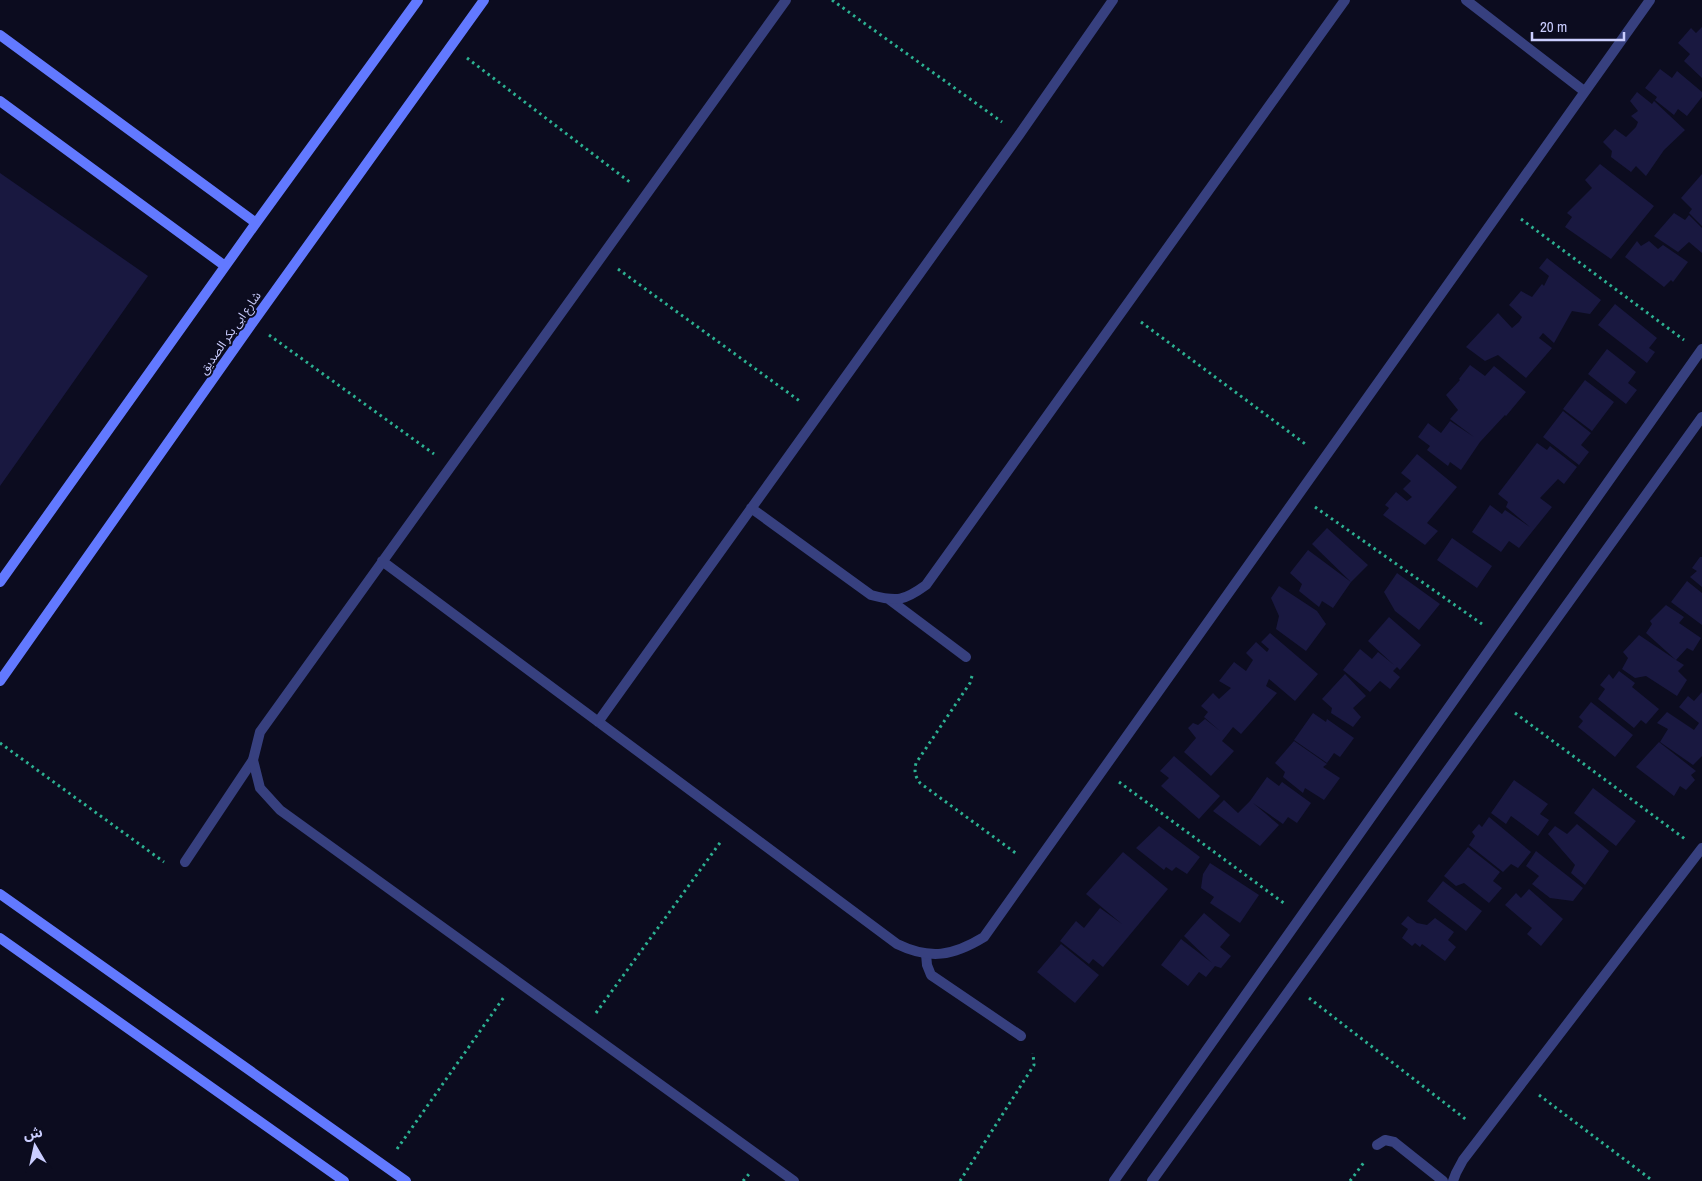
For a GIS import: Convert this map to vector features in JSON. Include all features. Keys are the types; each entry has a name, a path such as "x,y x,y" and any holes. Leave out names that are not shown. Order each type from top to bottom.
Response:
{"main road":[{"path":"0,582 225,266 418,0"},
{"name":"شارع ابى بكر الصديق","path":"0,681 253,322 484,0"},
{"path":"0,35 256,223"},
{"path":"0,102 225,266"},
{"path":"0,894 406,1181"},
{"path":"0,938 344,1181"}],"street":[{"path":"185,862 253,760 260,732 786,0"},
{"path":"598,722 1019,135 1113,0"},
{"path":"890,600 910,597 926,585 1345,0"},
{"path":"1466,0 1584,91"},
{"path":"382,561 897,944 911,951 926,954 947,954 966,948 984,937 1650,0"},
{"path":"1114,1181 1701,350"},
{"path":"1152,1181 1702,417"},
{"path":"752,508 871,595 890,600 966,657"},
{"path":"253,760 260,788 280,810 794,1181"},
{"path":"1453,1181 1464,1160 1701,849"},
{"path":"926,954 931,975 1021,1036"},
{"path":"1377,1145 1385,1140 1394,1142 1444,1181"}],"path":[{"path":"832,0 1019,135"},
{"path":"450,45 646,194"},
{"path":"1504,206 1701,350"},
{"path":"602,257 818,414"},
{"path":"1124,310 1325,458"},
{"path":"253,322 450,466"},
{"path":"1298,495 1499,636"},
{"path":"966,657 971,665 970,683 916,763 914,770 916,777 920,783 1034,866"},
{"path":"1498,701 1701,849"},
{"path":"0,743 169,866 180,865 185,862"},
{"path":"1102,770 1301,916"},
{"path":"584,1029 734,824"},
{"path":"385,1166 516,980"},
{"path":"1293,985 1484,1134"},
{"path":"960,1181 1034,1065 1034,1054 1029,1044 1021,1036"},
{"path":"1523,1083 1653,1181"}],"building":[{"path":"1702,27 1702,78 1684,61 1690,54 1678,43 1691,28 1696,33"},
{"path":"1660,69 1672,78 1677,71 1702,92 1702,97 1687,116 1678,109 1674,115 1655,100 1657,97 1645,88"},
{"path":"1637,92 1652,104 1654,101 1685,130 1664,150 1646,176 1636,166 1631,172 1611,157 1612,151 1603,142 1615,129 1626,137 1636,127 1638,122 1631,116 1638,111 1630,101"},
{"path":"1600,164 1654,206 1611,259 1565,227 1572,217 1567,213 1592,188 1585,180"},
{"path":"0,173 148,276 0,486"},
{"path":"1702,174 1702,226 1689,213 1692,209 1681,198"},
{"path":"1674,213 1685,220 1689,215 1702,228 1702,253 1689,242 1678,252 1654,236"},
{"path":"1637,241 1641,246 1649,241 1658,249 1663,245 1688,262 1673,282 1671,280 1664,287 1625,257"},
{"path":"1547,258 1601,300 1590,314 1572,311 1554,343 1543,333 1539,338 1552,348 1526,378 1498,355 1485,361 1466,347 1498,313 1512,328 1519,322 1522,317 1509,305 1521,291 1532,297 1542,284 1544,286 1549,276 1539,268"},
{"path":"1615,304 1657,338 1649,348 1655,352 1647,363 1598,325"},
{"path":"1607,349 1636,372 1628,383 1637,390 1626,404 1588,374"},
{"path":"1470,365 1485,376 1494,366 1526,392 1506,416 1480,442 1461,470 1450,462 1448,466 1427,450 1430,446 1418,437 1428,423 1441,433 1450,421 1474,437 1450,419 1458,410 1446,395 1460,380"},
{"path":"1585,380 1614,402 1592,431 1563,409"},
{"path":"1563,411 1591,433 1581,445 1589,452 1579,465 1543,437"},
{"path":"1537,443 1547,450 1550,446 1577,467 1564,484 1558,479 1540,498 1552,507 1519,548 1509,541 1501,552 1472,532 1490,505 1502,514 1505,510 1530,527 1506,507 1508,502 1498,494"},
{"path":"1417,454 1457,487 1427,523 1438,531 1425,545 1383,515 1389,508 1385,505 1396,492 1407,501 1412,497 1403,489 1411,481 1401,473"},
{"path":"1327,528 1368,565 1351,582 1312,544"},
{"path":"1452,538 1492,566 1477,588 1437,560"},
{"path":"1308,550 1351,582 1333,608 1322,601 1319,607 1299,591 1302,584 1290,573"},
{"path":"1702,557 1702,587 1690,577 1697,571 1692,568"},
{"path":"1397,573 1440,604 1419,630 1395,611 1384,592"},
{"path":"1687,581 1702,593 1702,625 1671,602"},
{"path":"1279,586 1317,611 1326,624 1306,651 1276,629 1279,616 1271,598"},
{"path":"1666,605 1684,617 1679,623 1701,638 1693,651 1687,648 1676,660 1646,633 1652,624 1650,621"},
{"path":"1389,617 1421,645 1400,670 1397,667 1393,671 1400,677 1390,689 1380,681 1370,692 1343,670 1360,649 1372,659 1378,652 1394,665 1368,641"},
{"path":"1270,633 1318,674 1295,701 1269,679 1266,686 1277,693 1241,734 1233,727 1222,741 1234,751 1211,776 1184,752 1196,738 1188,728 1193,723 1198,725 1205,719 1220,731 1204,717 1208,712 1201,706 1213,693 1219,699 1231,688 1219,681 1234,662 1246,671 1253,660 1246,653 1256,642 1267,652 1269,649 1261,642"},
{"path":"1639,635 1684,665 1678,671 1687,680 1677,696 1646,676 1635,678 1622,669 1628,658 1623,652"},
{"path":"1619,671 1635,683 1632,687 1659,709 1646,724 1641,720 1634,728 1598,699 1605,689 1600,685 1609,674 1613,679"},
{"path":"1345,674 1366,696 1353,708 1361,717 1353,727 1331,713 1332,708 1322,699"},
{"path":"1702,692 1702,756 1693,765 1660,742 1668,729 1657,723 1667,712 1694,730 1699,723 1679,707 1688,696 1694,701"},
{"path":"1591,702 1633,735 1615,757 1578,727 1583,721 1579,717"},
{"path":"1313,713 1326,722 1327,719 1354,738 1340,757 1334,753 1327,763 1294,740"},
{"path":"1294,741 1327,764 1323,767 1340,778 1324,800 1305,788 1303,793 1283,777 1285,772 1275,763"},
{"path":"1659,742 1696,771 1691,775 1695,780 1686,790 1680,786 1674,796 1636,767"},
{"path":"1174,756 1220,796 1199,819 1161,786 1169,778 1160,771"},
{"path":"1267,777 1279,786 1282,782 1311,803 1297,823 1288,817 1283,824 1253,803 1279,825 1260,846 1213,811 1224,800 1238,813 1250,801"},
{"path":"1514,780 1548,804 1540,814 1549,820 1538,836 1511,816 1506,824 1491,813"},
{"path":"1593,788 1636,821 1616,846 1574,813"},
{"path":"1489,817 1531,852 1518,868 1511,864 1503,872 1469,845 1475,836 1472,832 1479,824 1482,827"},
{"path":"1577,824 1609,851 1585,885 1571,873 1575,865 1548,834 1555,826 1567,834"},
{"path":"1159,826 1200,857 1187,874 1176,867 1172,871 1166,867 1164,870 1136,848"},
{"path":"1468,847 1500,872 1493,881 1502,888 1489,903 1464,883 1456,886 1444,876"},
{"path":"1536,851 1583,888 1573,901 1550,898 1532,884 1539,876 1526,866"},
{"path":"1123,852 1168,889 1103,967 1093,959 1089,964 1060,941 1076,921 1084,928 1100,908 1122,924 1086,894"},
{"path":"1210,863 1259,895 1240,923 1210,903 1214,897 1201,888 1203,874"},
{"path":"1443,881 1482,911 1466,931 1427,901"},
{"path":"1529,889 1563,919 1541,946 1527,934 1532,928 1505,905 1516,893 1521,898"},
{"path":"1204,913 1230,935 1220,947 1231,956 1221,968 1215,966 1206,977 1199,972 1188,986 1161,965 1181,939 1212,963 1184,936"},
{"path":"1408,916 1417,923 1427,925 1435,918 1454,932 1448,940 1456,947 1445,961 1422,944 1420,947 1415,943 1412,946 1402,938 1408,929 1401,924"},
{"path":"1061,944 1099,975 1075,1003 1037,972"}]}
